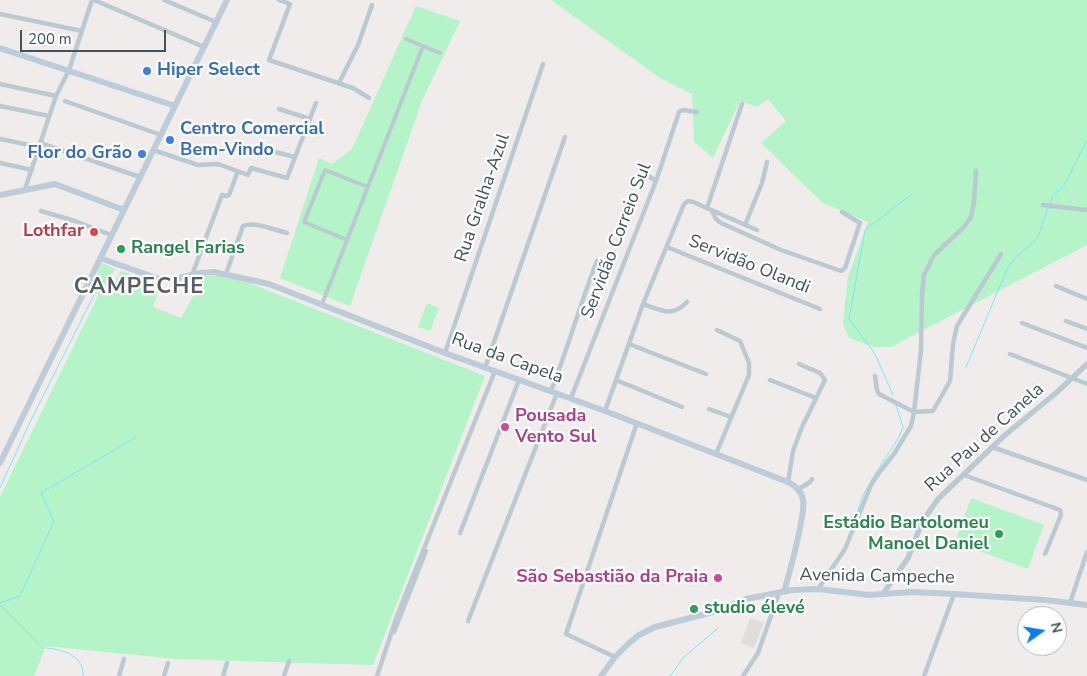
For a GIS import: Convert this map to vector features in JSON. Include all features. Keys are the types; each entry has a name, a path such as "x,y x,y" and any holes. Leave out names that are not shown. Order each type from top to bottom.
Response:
{"main road":[{"path":"0,463 227,0"},
{"path":"0,48 175,106"},
{"path":"0,195 48,185 58,185 124,210"},
{"name":"Rua da Capela","path":"100,258 159,279 175,279 207,272 226,274 269,284 495,372 637,423 788,482 799,489"},
{"path":"782,592 802,515 802,498 799,489"},
{"name":"Avenida Campeche","path":"601,676 615,657 639,635 663,624 712,612 746,599 782,592 818,589 850,594 928,592 1087,605"}],"street":[{"path":"25,189 56,96 69,70 93,0 204,47"},
{"path":"164,0 216,22"},
{"path":"279,0 290,2 269,60 357,89 369,98"},
{"path":"339,83 358,45 372,5"},
{"path":"0,14 82,31"},
{"path":"406,40 440,53"},
{"path":"322,304 423,46"},
{"name":"Rua Gralha-Azul","path":"445,353 543,64"},
{"path":"0,84 56,96"},
{"path":"64,101 160,135"},
{"path":"153,150 198,165 215,163 248,175 251,168 287,178 316,103"},
{"path":"710,210 742,104"},
{"path":"0,106 49,116"},
{"path":"279,110 310,119"},
{"name":"Servidão Correio Sul","path":"571,398 656,181 679,112 683,110 697,112"},
{"path":"485,368 565,137"},
{"path":"0,139 39,145 140,177"},
{"path":"275,152 295,157"},
{"path":"745,225 762,183 768,162"},
{"path":"0,163 32,170"},
{"path":"347,240 304,222 325,170 368,187"},
{"path":"639,170 656,181"},
{"path":"192,275 222,195 229,195 238,171"},
{"path":"818,589 843,554 867,493 878,474 907,435 911,426 922,338 924,275 934,256 964,227 971,216 976,171"},
{"path":"605,411 643,304 686,202 690,201 757,230"},
{"path":"1047,206 1087,210"},
{"path":"710,210 721,223 781,250 841,271 845,268 860,223 842,212"},
{"path":"41,211 111,235"},
{"path":"226,274 243,226 249,224 256,225 287,233"},
{"name":"Servidão Olandi","path":"667,247 820,309"},
{"path":"875,376 876,390 879,394 914,412 933,411 950,381 953,344 957,326 1001,254"},
{"path":"468,621 554,392 580,306 597,261"},
{"path":"1056,286 1087,299"},
{"path":"643,304 666,312 674,312 687,302"},
{"path":"1066,321 1087,329"},
{"path":"1022,323 1087,348"},
{"path":"716,454 746,382 749,364 740,341 717,330"},
{"path":"629,344 706,374"},
{"path":"1010,354 1087,384"},
{"path":"788,482 793,451 802,427 825,380 824,376 820,373 799,364"},
{"name":"Rua Pau de Canela","path":"883,594 908,558 922,522 933,505 992,447 1087,364"},
{"path":"376,676 389,642 398,626 406,598 434,527 439,509 495,372"},
{"path":"460,533 520,380"},
{"path":"616,380 682,407"},
{"path":"770,380 816,398"},
{"path":"709,409 731,417"},
{"path":"615,657 566,634 637,423"},
{"path":"992,447 1087,480"},
{"path":"964,475 1060,510 1061,515 1045,554"},
{"path":"799,489 812,479"},
{"path":"1070,603 1087,552"},
{"path":"743,676 758,653 782,592"},
{"path":"924,676 954,594"},
{"path":"119,676 124,659"},
{"path":"284,676 289,662"},
{"path":"164,676 168,663"},
{"path":"223,676 227,663"}],"shaded area":[{"path":"750,618 764,623 754,648 741,643"}],"green space":[{"path":"551,0 1087,0 1087,245 891,347 874,347 849,338 843,323 848,277 868,222 823,203 761,143 786,121 768,99 757,107 740,101 713,158 694,142 692,94 660,78"},
{"path":"416,6 460,21 422,101 350,306 280,278 319,158 332,164 352,149"},
{"path":"102,263 115,269 100,293 104,292 115,282 121,271 161,284 153,307 181,318 205,276 223,276 244,281 485,376 373,665 175,659 46,646 34,676 0,676 0,497 99,294 89,290"},
{"path":"427,303 439,308 430,331 418,327"},
{"name":"Estádio Bartolomeu Manoel Daniel","path":"971,498 1044,525 1028,569 955,542"}],"waterway":[{"path":"1050,204 1052,197 1065,184 1087,140"},
{"path":"893,395 875,354 849,319 865,230 912,194"},
{"path":"966,367 1008,267 1016,257 1037,239 1048,208"},
{"path":"0,488 29,424 94,295"},
{"path":"871,481 899,437 903,427 896,405"},
{"path":"0,603 20,596 54,521 41,493 136,437"},
{"path":"856,516 863,495 869,485"},
{"path":"0,605 38,643"},
{"path":"670,676 684,657 718,628"},
{"path":"46,648 59,650 71,655 80,663 83,669 83,676"}],"place":[{"name":"Hiper Select","path":"147,71"},
{"name":"Centro Comercial Bem-Vindo","path":"170,140"},
{"name":"Flor do Grão","path":"142,154"},
{"name":"Lothfar","path":"94,232"},
{"name":"Rangel Farias","path":"121,249"},
{"name":"Pousada Vento Sul","path":"505,427"},
{"name":"Estádio Bartolomeu Manoel Daniel","path":"999,534"},
{"name":"São Sebastião da Praia","path":"718,578"},
{"name":"studio élevé","path":"694,609"}],"district":[{"name":"CAMPECHE","path":"139,288"}]}
